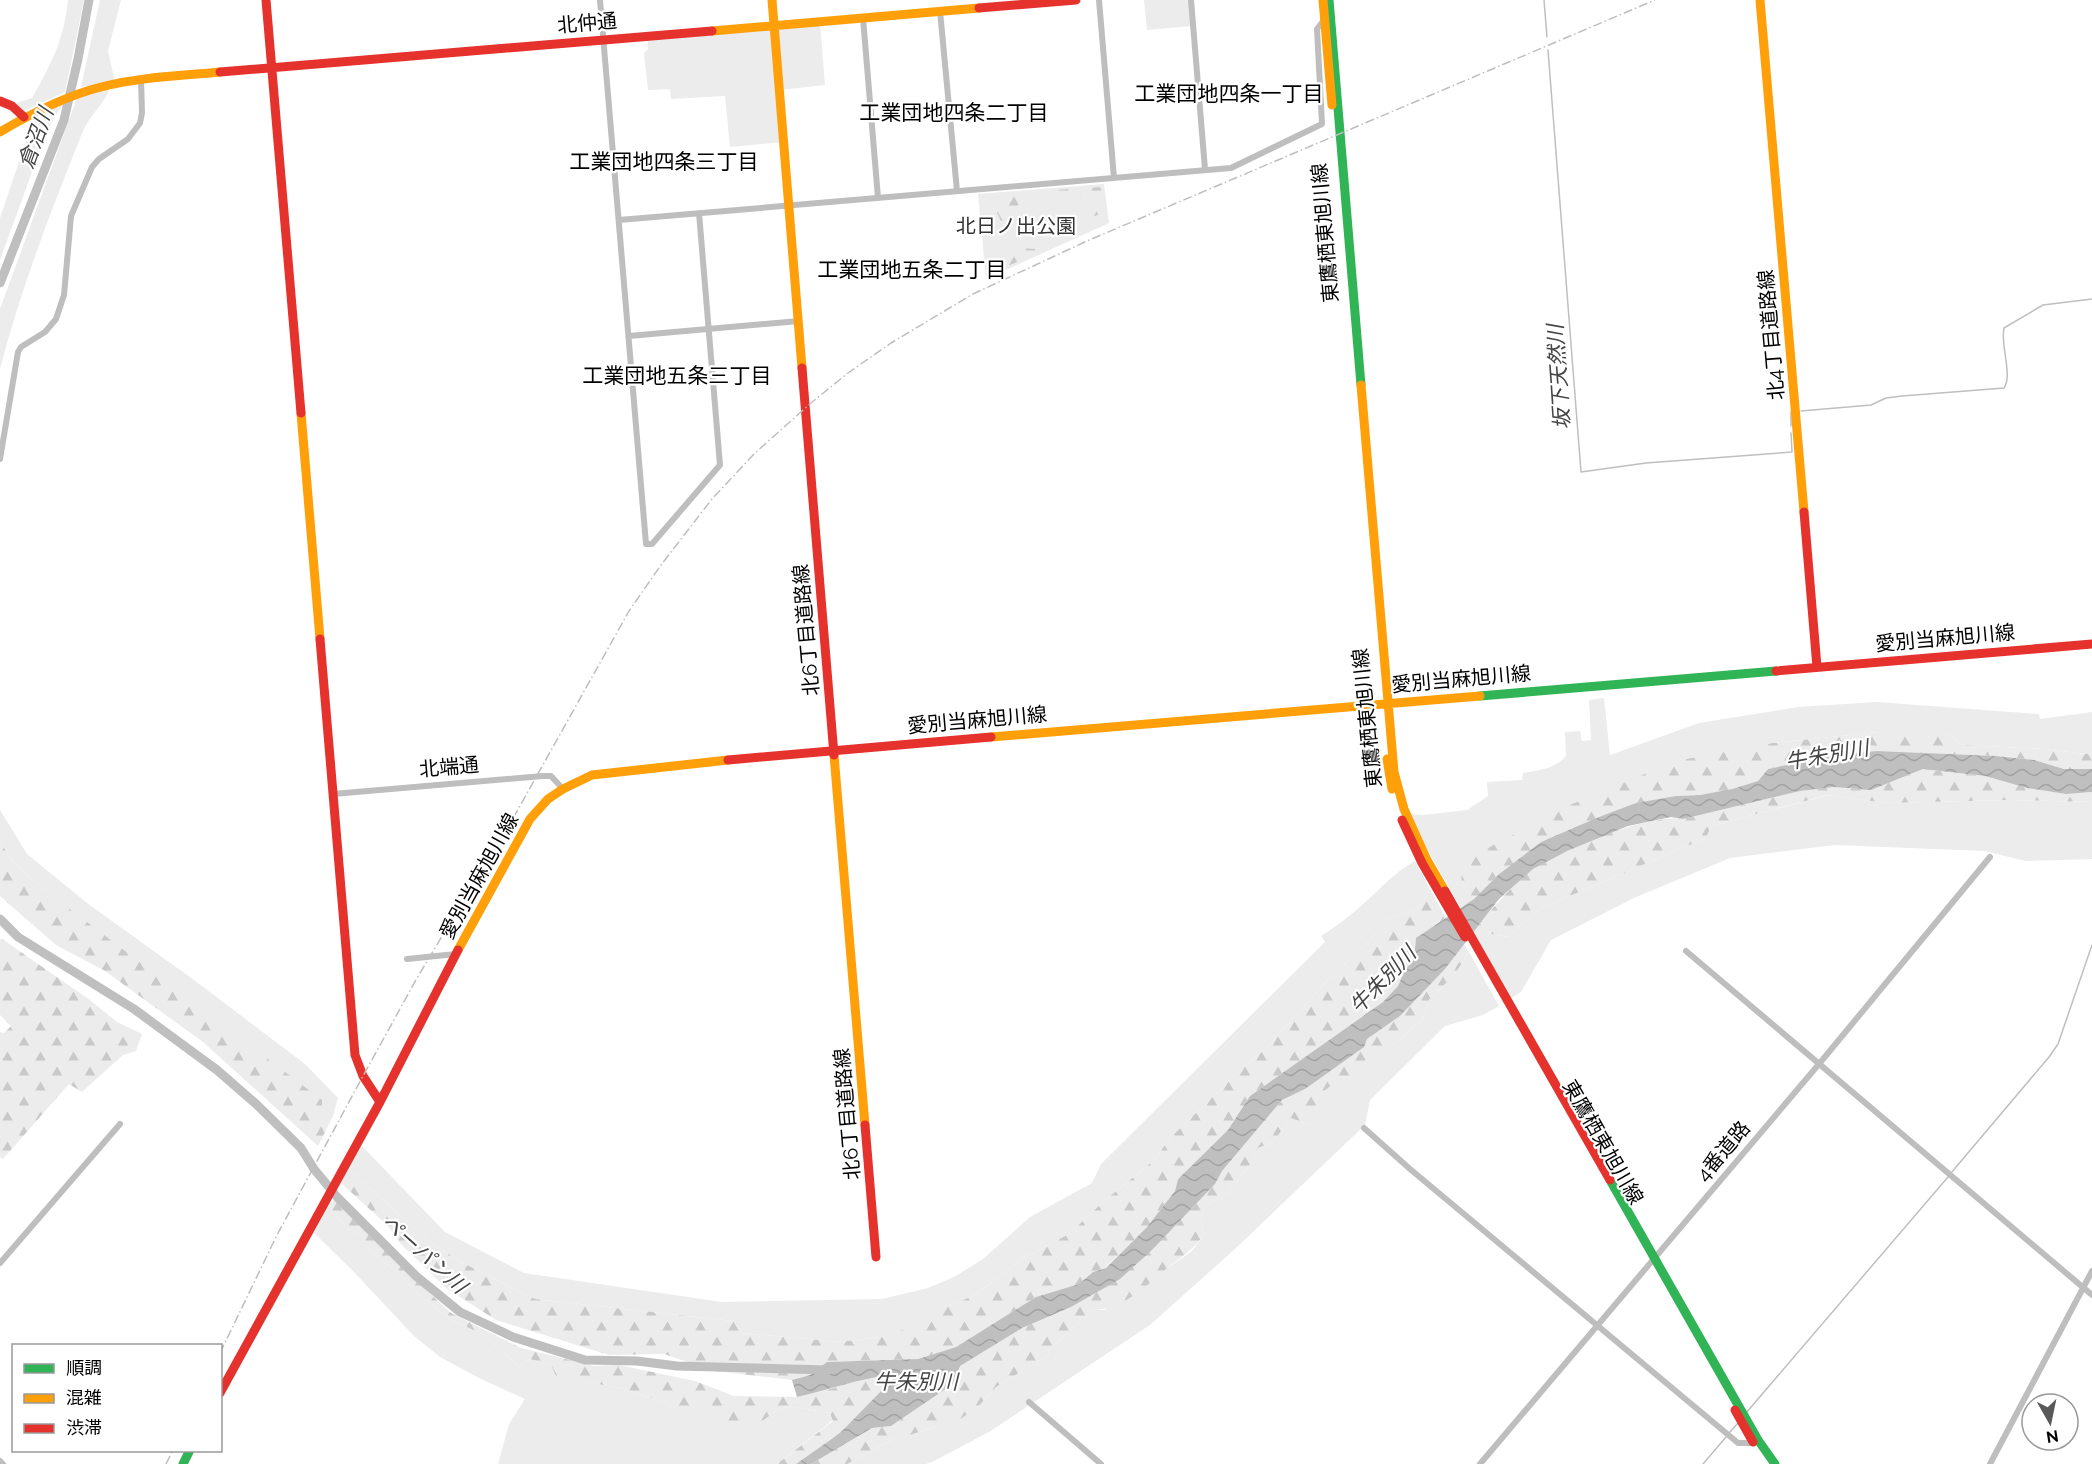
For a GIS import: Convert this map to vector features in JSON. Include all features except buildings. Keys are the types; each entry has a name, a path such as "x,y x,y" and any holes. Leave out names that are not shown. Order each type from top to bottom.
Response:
{"street":[{"path":"266,0 355,1054 363,1076 380,1102"},
{"path":"600,0 646,544 652,544 720,465 699,213"},
{"name":"北6丁目道路線","path":"772,0 876,1257"},
{"name":"北仲通","path":"0,132 24,117 75,93 141,79 1076,0"},
{"path":"1099,0 1114,178"},
{"path":"1191,0 1205,170"},
{"name":"東鷹栖東旭川線","path":"1323,0 1338,136"},
{"name":"東鷹栖東旭川線","path":"1329,0 1338,136 1385,704 1398,791 1431,873 1756,1442"},
{"name":"北4丁目道路線","path":"1760,0 1817,667"},
{"path":"940,11 957,191"},
{"path":"863,18 878,198"},
{"path":"619,220 1232,168 1322,124 1317,29 1324,20"},
{"path":"0,459 18,352 21,347 45,332 56,319 64,295 71,216 75,204 92,167 99,159 128,139 140,123 141,79"},
{"path":"0,101 12,106 24,117"},
{"path":"629,336 799,321"},
{"name":"愛別当麻旭川線","path":"222,1389 380,1102 456,954 530,819 548,799 592,775 834,750 2092,644"},
{"name":"北端通","path":"333,794 543,776 550,777 563,789"},
{"name":"4番道路","path":"1480,1464 1820,1064 1990,857"},
{"path":"1686,951 2092,1295"},
{"path":"407,958 456,954"},
{"path":"0,1263 120,1124"},
{"path":"1364,1128 1419,1177 1598,1324 1731,1438 1738,1443 1756,1442"},
{"path":"1990,1464 2092,1271"},
{"path":"1029,1402 1101,1464"},
{"path":"1756,1442 1768,1464"},
{"path":"1756,1442 1775,1464"}],"green space":[{"path":"68,0 84,0 65,92 24,111 16,103 32,98 45,74 60,40"},
{"path":"100,0 121,0 108,51 114,78 112,82 81,87"},
{"path":"1144,0 1191,0 1193,26 1147,30"},
{"path":"820,22 825,85 779,90 784,142 730,147 725,96 671,99 670,89 648,90 644,53 648,49 648,36"},
{"path":"110,88 83,131 60,189 27,278 0,369 0,309 77,98"},
{"path":"63,103 47,131 0,260 0,218 34,117"},
{"name":"北日ノ出公園","path":"1104,184 1109,223 986,279 978,194"},
{"path":"1102,187 1102,214 1094,216 1085,199 1072,195 1055,196 1052,193 1054,190"},
{"path":"1037,191 1019,204 1009,218 1005,219 1007,241 1011,242 1013,247 1009,250 1005,248 1002,224 990,195"},
{"path":"984,226 987,228 989,249 993,252 1013,256 1020,248 1035,249 1036,254 991,273 987,270"},
{"path":"1604,698 1610,755 1699,723 1798,707 1877,702 2039,714 2040,719 2092,712 2092,753 1963,745 1946,732 1879,732 1773,743 1461,884 1474,899 1461,908 1426,847 1411,814 1423,815 1467,810 1488,796 1487,782 1522,780 1523,773 1557,764 1566,756 1565,732 1580,731 1582,741 1591,740 1589,700"},
{"path":"1879,732 1946,732 1963,745 2092,753 2092,769 2064,769 2034,760 1996,756 1877,751 1842,754 1768,769 1758,781 1732,789 1700,795 1676,796 1498,875 1474,899 1461,884 1463,861 1570,805 1676,761 1773,743"},
{"path":"1923,769 1985,776 2027,788 2066,794 2092,792 2092,802 2008,800 1886,803 1828,795 1711,826 1706,838 1539,909 1508,937 1481,932 1472,937 1471,935 1507,893 1531,871 1562,853 1605,835 1649,822 1683,819 1800,791 1834,787 1871,790"},
{"path":"1829,795 1886,803 2008,800 2092,802 2092,859 2025,861 1985,851 1835,845 1730,858 1634,898 1551,940 1521,992 1508,1000 1472,937 1481,932 1508,937 1539,909 1706,838 1711,826"},
{"path":"0,810 27,854 87,903 305,1064 338,1098 333,1116 322,1110 46,891 14,863 0,842"},
{"path":"0,842 14,863 46,891 322,1100 322,1110 333,1116 318,1146 203,1042 105,971 56,945 0,896"},
{"path":"1415,861 1431,891 1415,911 1389,918 1368,942 1325,983 1268,1046 1171,1137 1153,1161 1104,1201 1069,1234 1022,1259 975,1295 947,1307 923,1323 881,1337 839,1342 742,1333 733,1321 535,1299 463,1263 433,1244 348,1169 361,1145 445,1232 524,1273 722,1302 882,1299 928,1288 954,1277 983,1259 1030,1217 1092,1183 1101,1164 1325,942 1321,936 1346,919 1397,873"},
{"path":"1431,891 1446,918 1416,938 1414,959 1405,970 1398,986 1383,1002 1250,1096 1228,1130 1178,1179 1175,1191 1147,1227 1105,1268 1093,1272 1079,1284 1036,1297 956,1347 918,1359 827,1362 810,1375 792,1380 714,1371 664,1354 609,1355 496,1320 446,1288 400,1243 388,1226 341,1183 348,1169 433,1244 463,1263 535,1299 733,1321 742,1333 839,1342 881,1337 922,1323 947,1307 975,1295 1022,1259 1069,1234 1104,1201 1153,1161 1171,1137 1268,1046 1325,983 1368,942 1389,918 1415,911"},
{"path":"0,939 90,1000 117,1022 142,1034 136,1051 123,1055 82,1092 69,1084 3,1159 0,1157 0,1032 4,1033 11,1026 0,1015"},
{"path":"1464,944 1469,952 1455,974 1454,984 1446,983 1429,1000 1423,1019 1389,1048 1365,1077 1352,1076 1341,1079 1321,1094 1319,1118 1310,1125 1291,1118 1273,1142 1258,1148 1253,1161 1227,1193 1206,1206 1201,1217 1204,1235 1186,1254 1142,1290 1115,1306 1094,1310 1049,1349 1048,1355 996,1387 976,1409 946,1428 940,1425 897,1437 847,1464 811,1464 872,1428 891,1426 953,1384 959,1366 1022,1328 1071,1307 1153,1249 1215,1184 1222,1171 1282,1100 1305,1089 1367,1039 1400,1016 1445,969"},
{"path":"1469,952 1499,1006 1483,1015 1445,1026 1370,1100 1365,1125 1235,1249 1150,1325 989,1432 934,1461 926,1464 847,1464 897,1437 940,1425 976,1409 996,1387 1048,1355 1049,1349 1094,1310 1104,1310 1191,1252 1204,1235 1201,1217 1206,1206 1227,1193 1253,1161 1258,1148 1273,1142 1291,1118 1310,1125 1318,1100 1331,1084 1347,1077 1365,1076 1389,1048 1423,1019 1429,1000 1455,974"},
{"path":"334,1200 451,1313 521,1348 594,1366 619,1365 695,1381 734,1396 797,1397 866,1378 889,1375 893,1380 840,1433 796,1464 777,1464 833,1421 830,1413 788,1406 776,1411 761,1422 707,1422 701,1412 674,1412 668,1403 624,1389 556,1376 551,1365 530,1359 519,1367 484,1335 452,1320 424,1299 395,1270 371,1253 360,1235 344,1225 328,1206"},
{"path":"328,1206 344,1225 360,1235 371,1253 395,1270 424,1299 452,1320 484,1335 519,1367 530,1359 551,1365 557,1376 624,1389 668,1403 674,1412 702,1412 707,1422 761,1422 776,1411 788,1406 830,1413 833,1420 777,1464 498,1464 509,1424 525,1399 440,1357 414,1336 314,1233"}],"water":[{"name":"牛朱別川","path":"1877,751 1996,756 2034,760 2064,769 2092,769 2092,792 2066,794 2027,788 1985,776 1923,769 1871,790 1834,787 1800,791 1683,819 1671,817 1628,826 1567,851 1533,869 1499,899 1445,969 1400,1016 1367,1039 1364,1047 1305,1089 1282,1100 1222,1171 1215,1184 1153,1249 1120,1279 1071,1307 1022,1328 960,1366 953,1384 891,1426 872,1428 811,1464 796,1464 840,1433 893,1379 889,1375 877,1377 797,1397 792,1380 810,1375 827,1362 918,1359 956,1347 1036,1297 1079,1284 1093,1272 1106,1268 1147,1227 1175,1191 1178,1179 1228,1130 1250,1096 1383,1002 1398,986 1405,970 1414,959 1416,938 1474,899 1498,875 1541,842 1636,803 1732,789 1758,781 1768,769 1842,754"}],"waterway":[{"name":"倉沼川","path":"0,283 64,120 89,0"},
{"name":"坂下天然川","path":"1544,0 1547,37"},
{"name":"坂下天然川","path":"1548,50 1581,472 1646,463 1792,452 1791,433"},
{"name":"坂下天然川","path":"1801,411 1871,405 1886,398 1902,396 2004,388 2007,376 2004,328 2043,305 2092,299"},
{"name":"坂下天然川","path":"1791,412 1791,426"},
{"name":"ペーパン川","path":"0,919 18,937 134,1009 217,1070 301,1148 314,1169 338,1198 416,1276 460,1312 513,1337 585,1360 637,1361 677,1366 828,1370"},
{"path":"1951,1173 2058,1044 2092,945"},
{"path":"1746,1413 1948,1177"},
{"path":"1729,1433 1738,1423"},
{"path":"1703,1464 1726,1437"}],"railway":[{"path":"222,1349 277,1235 417,978 516,813 629,611 712,499 754,454 848,373 891,343 973,294 1087,241 1655,0"},
{"path":"166,1464 172,1452"}],"traffic: fast":[{"path":"1329,0 1361,385"},
{"path":"1480,696 1776,671"},
{"path":"1610,1180 1758,1440 1775,1464"},
{"path":"183,1464 189,1452"}],"traffic: slow":[{"path":"772,0 802,368"},
{"path":"1323,0 1332,105"},
{"path":"1760,0 1804,512"},
{"path":"712,31 979,8"},
{"path":"0,132 49,106 101,87 145,79 220,72"},
{"path":"1361,385 1394,772 1404,809 1427,860 1445,891"},
{"path":"301,413 320,639"},
{"path":"991,737 1480,696"},
{"path":"834,755 865,1125"},
{"path":"1387,759 1392,789"},
{"path":"458,950 530,819 548,799 592,775 728,760"}],"traffic: jam":[{"path":"266,0 301,413"},
{"path":"979,8 1076,0"},
{"path":"220,72 712,31"},
{"path":"0,101 12,106 24,117"},
{"path":"802,368 834,755"},
{"path":"1804,512 1817,667"},
{"path":"320,639 355,1055 363,1076 380,1102"},
{"path":"1776,671 2092,644"},
{"path":"728,760 991,737"},
{"path":"1402,820 1422,863 1465,937"},
{"path":"1445,891 1610,1180"},
{"path":"222,1389 380,1102 458,950"},
{"path":"865,1125 876,1257"},
{"path":"1735,1410 1753,1442"}],"district":[{"name":"工業団地四条一丁目","path":"1229,94"},
{"name":"工業団地四条二丁目","path":"954,113"},
{"name":"工業団地四条三丁目","path":"664,162"},
{"name":"工業団地五条二丁目","path":"912,270"},
{"name":"工業団地五条三丁目","path":"677,376"}]}
